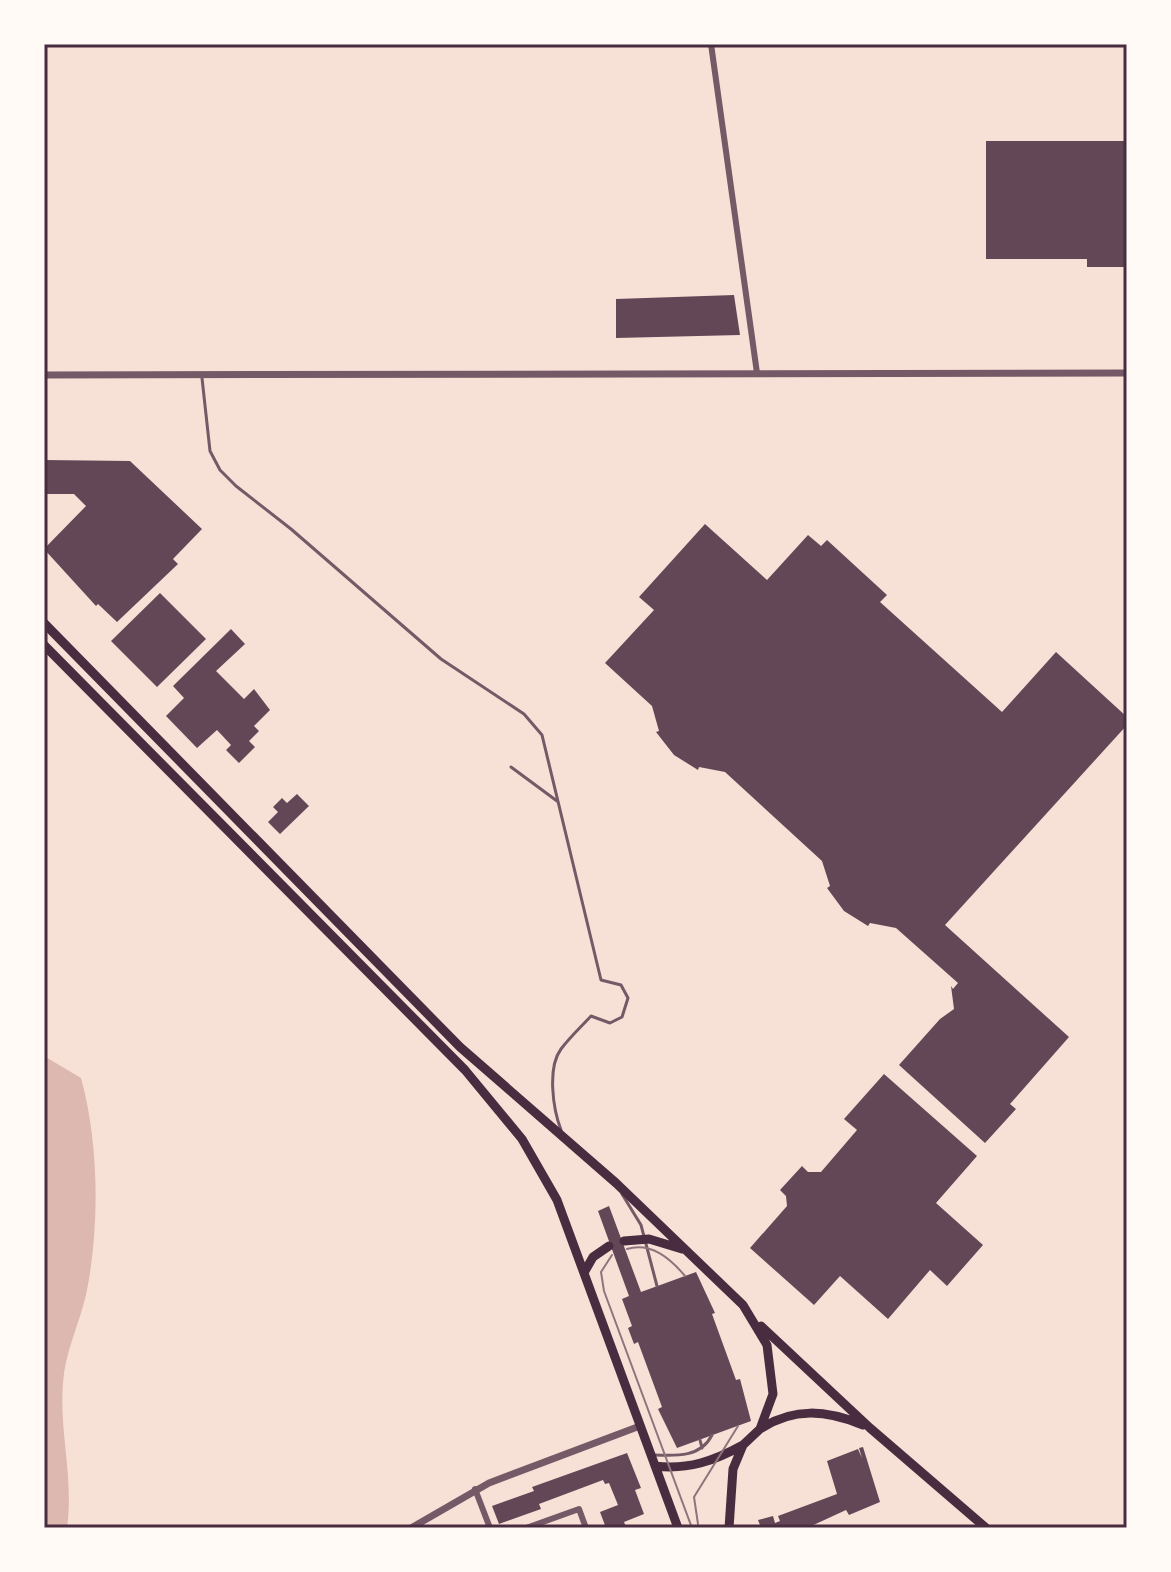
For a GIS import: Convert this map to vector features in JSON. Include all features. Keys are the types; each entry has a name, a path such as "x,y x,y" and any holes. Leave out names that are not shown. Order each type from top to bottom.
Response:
{"main road":[{"path":"44,623 444,1032 616,1183 870,1428 986,1528"},
{"path":"44,645 478,1085 534,1157 557,1200 585,1271 678,1528"},
{"path":"624,1241 643,1238 689,1252"},
{"path":"585,1271 593,1257 609,1246"},
{"path":"743,1305 771,1358 773,1394 760,1429"},
{"path":"655,1466 674,1468 704,1463 743,1445 760,1429 780,1418 805,1412 834,1415 870,1428"},
{"path":"729,1528 731,1482 743,1445"}],"street":[{"path":"711,44 757,373"},
{"path":"44,375 1127,373"},
{"path":"411,1528 475,1489 640,1426"},
{"path":"475,1489 490,1528"},
{"path":"526,1528 579,1509 586,1528"}],"lane":[{"path":"202,374 210,451 220,470 431,651 524,714 542,735 601,980 617,982 628,998 622,1017 610,1023 591,1016 559,1051 554,1071 554,1101 560,1128 568,1142"},
{"path":"511,767 557,801"},
{"path":"616,1183 641,1225 657,1286"},
{"path":"651,1455 679,1456 702,1448 712,1435"},
{"path":"700,1440 702,1448"}],"shaded area":[{"path":"44,1056 81,1078 91,1130 96,1186 91,1269 66,1360 63,1383 69,1491 67,1528 44,1528"}],"building":[{"path":"986,141 1127,141 1127,267 1087,267 1087,259 986,259"},
{"path":"734,295 740,335 616,338 616,299"},
{"path":"44,460 130,461 202,529 173,559 178,564 117,622 98,604 96,606 44,549 86,506 74,494 44,494"},
{"path":"705,524 767,580 808,535 821,546 827,540 887,595 880,602 1002,712 1056,652 1127,717 1127,725 945,925 1069,1037 1010,1104 1016,1109 985,1143 899,1065 940,1019 954,1009 951,986 953,989 958,983 896,928 870,923 868,926 844,911 827,888 830,886 822,861 725,772 699,767 698,770 674,755 656,732 659,731 652,706 605,663 654,610 639,597"},
{"path":"160,593 206,639 157,687 111,641"},
{"path":"231,629 245,644 216,671 244,699 254,689 270,710 254,726 259,731 249,741 255,747 239,763 226,750 231,745 217,730 197,748 166,716 184,698 173,686"},
{"path":"297,794 309,806 280,834 268,822 278,812 273,807 282,798 287,803"},
{"path":"884,1074 977,1156 936,1203 983,1245 947,1286 930,1270 888,1319 840,1276 814,1305 750,1248 787,1206 786,1196 780,1190 802,1166 808,1172 821,1172 857,1130 844,1119"},
{"path":"609,1206 641,1292 696,1272 715,1313 712,1314 736,1380 740,1379 751,1421 677,1448 658,1409 662,1407 638,1342 634,1344 628,1328 632,1326 622,1299 629,1296 598,1211"},
{"path":"863,1447 880,1502 849,1515 846,1510 807,1528 763,1528 760,1525 758,1520 773,1516 775,1523 780,1521 778,1516 837,1494 827,1461 858,1449 862,1458 859,1448"},
{"path":"627,1453 641,1488 635,1490 644,1514 624,1522 626,1527 606,1528 600,1512 618,1505 609,1483 605,1484 603,1480 539,1504 541,1509 499,1524 492,1506 534,1491 532,1487"}],"tram line":[{"path":"627,1249 636,1247 659,1253 685,1276"},
{"path":"612,1255 601,1272 604,1291 692,1528"},
{"path":"698,1524 694,1497 738,1426"}]}
